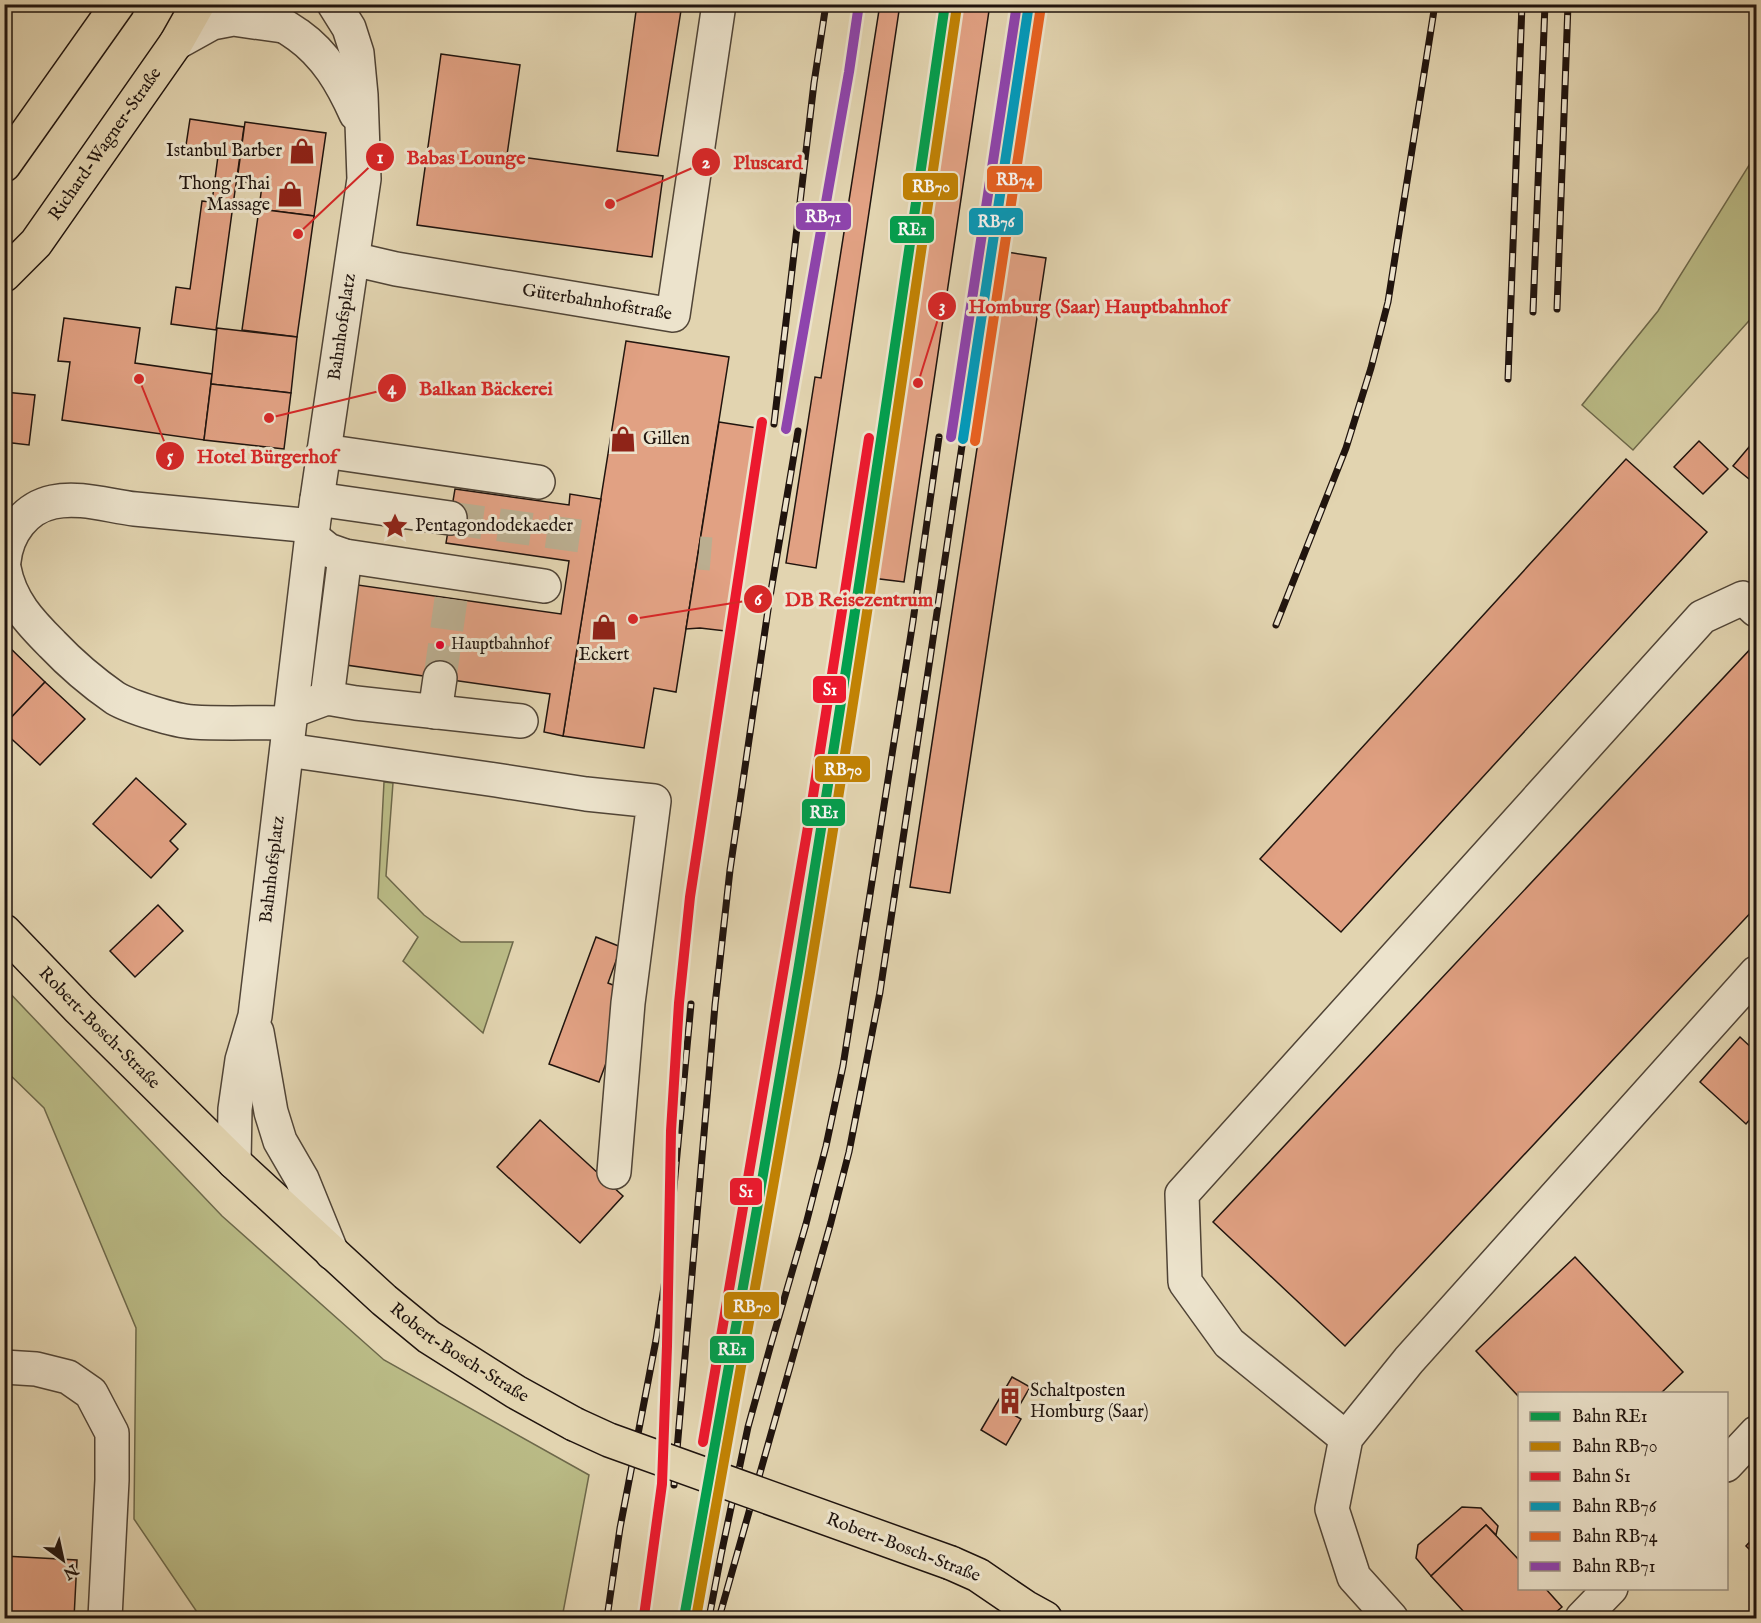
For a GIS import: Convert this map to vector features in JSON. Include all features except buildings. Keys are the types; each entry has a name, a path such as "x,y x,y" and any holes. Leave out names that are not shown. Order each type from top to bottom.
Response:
{"main road":[{"path":"4,165 118,4"},
{"name":"Richard-Wagner-Straße","path":"4,275 36,243 177,43 198,4"},
{"name":"Robert-Bosch-Straße","path":"4,931 79,1009 234,1162 429,1337 516,1392 574,1424 609,1440 951,1563 978,1575 1035,1615"}],"street":[{"name":"Bahnhofsplatz","path":"256,4 284,27 299,35 321,55 334,71 348,95 362,127"},
{"name":"Bahnhofsplatz","path":"255,1016 314,521 364,179 357,53 349,28 334,4"},
{"name":"Güterbahnhofstraße","path":"352,259 396,269 673,315 719,4"},
{"name":"Bahnhofsplatz","path":"177,43 212,23 233,19 284,27"},
{"path":"324,451 538,482"},
{"path":"4,561 11,533 21,520 53,502 76,501 135,509 314,521 450,518"},
{"path":"314,521 328,549 345,556 453,586 544,586"},
{"path":"289,728 327,698 345,556"},
{"path":"4,568 15,600 28,619 72,665 117,699 157,715 191,722 289,728 445,772 586,794 654,801 628,1003 614,1172"},
{"path":"1346,1438 1229,1343 1185,1282 1182,1194 1702,617 1743,598 1756,610"},
{"path":"435,712 440,678"},
{"path":"327,698 521,721"},
{"path":"1391,1618 1354,1577 1332,1509 1346,1438 1409,1360 1756,973"},
{"path":"234,1162 235,1109 242,1060 255,1016"},
{"path":"255,1016 271,1112 280,1141 302,1179 332,1252"},
{"path":"4,1367 36,1368 68,1377 91,1393 111,1433 112,1480 105,1618"},
{"path":"1728,1463 1756,1433"},
{"path":"1582,1618 1609,1590"}],"green space":[{"path":"1756,154 1756,313 1633,450 1582,405 1658,311"},
{"path":"384,782 393,783 386,876 424,915 461,942 513,942 483,1033 403,961 418,937 378,898"},
{"path":"4,987 222,1216 384,1360 589,1475 562,1618 201,1618 134,1519 136,1328 44,1108 5,1070"}],"tunnel":[{"path":"450,518 594,538"},
{"path":"699,553 711,554"},
{"path":"440,678 451,599"}],"railway":[{"path":"774,424 814,83 826,4"},
{"path":"1276,625 1346,448 1371,368 1388,302 1435,4"},
{"path":"1508,379 1522,4"},
{"path":"1533,312 1545,4"},
{"path":"1557,309 1568,4"},
{"path":"674,1485 715,1005 730,870 769,603 798,431"},
{"path":"709,1618 748,1427 806,1224 843,1066 913,621 939,437"},
{"path":"719,1618 849,1152 880,992 963,439"},
{"path":"607,1618 620,1528 656,1340 666,1273 691,1004"}],"rail line":[{"name":"RB71","path":"786,429 859,4"},
{"name":"RE1","path":"684,1618 818,850 945,4"},
{"name":"RB71","path":"951,437 1017,4"},
{"name":"RB76","path":"963,439 1029,4"},
{"name":"RB70","path":"696,1618 830,851 957,6"},
{"name":"RB74","path":"975,441 1041,6"},
{"name":"S1","path":"644,1616 662,1484 671,1131 679,1003 690,897 762,422"},
{"name":"S1","path":"703,1442 810,815 869,438"}],"place":[{"name":"Istanbul Barber","path":"302,151"},
{"name":"Thong Thai Massage","path":"290,194"},
{"name":"Pluscard","path":"610,204"},
{"name":"Babas Lounge","path":"298,234"},
{"name":"Hotel Bürgerhof","path":"139,379"},
{"name":"Homburg (Saar) Hauptbahnhof","path":"918,383"},
{"name":"Balkan Bäckerei","path":"269,418"},
{"name":"Gillen","path":"623,439"},
{"name":"Pentagondodekaeder","path":"395,526"},
{"name":"DB Reisezentrum","path":"633,619"},
{"name":"Eckert","path":"604,627"},
{"name":"Hauptbahnhof","path":"440,645"},
{"name":"Schaltposten Homburg (Saar)","path":"1010,1401"}]}
